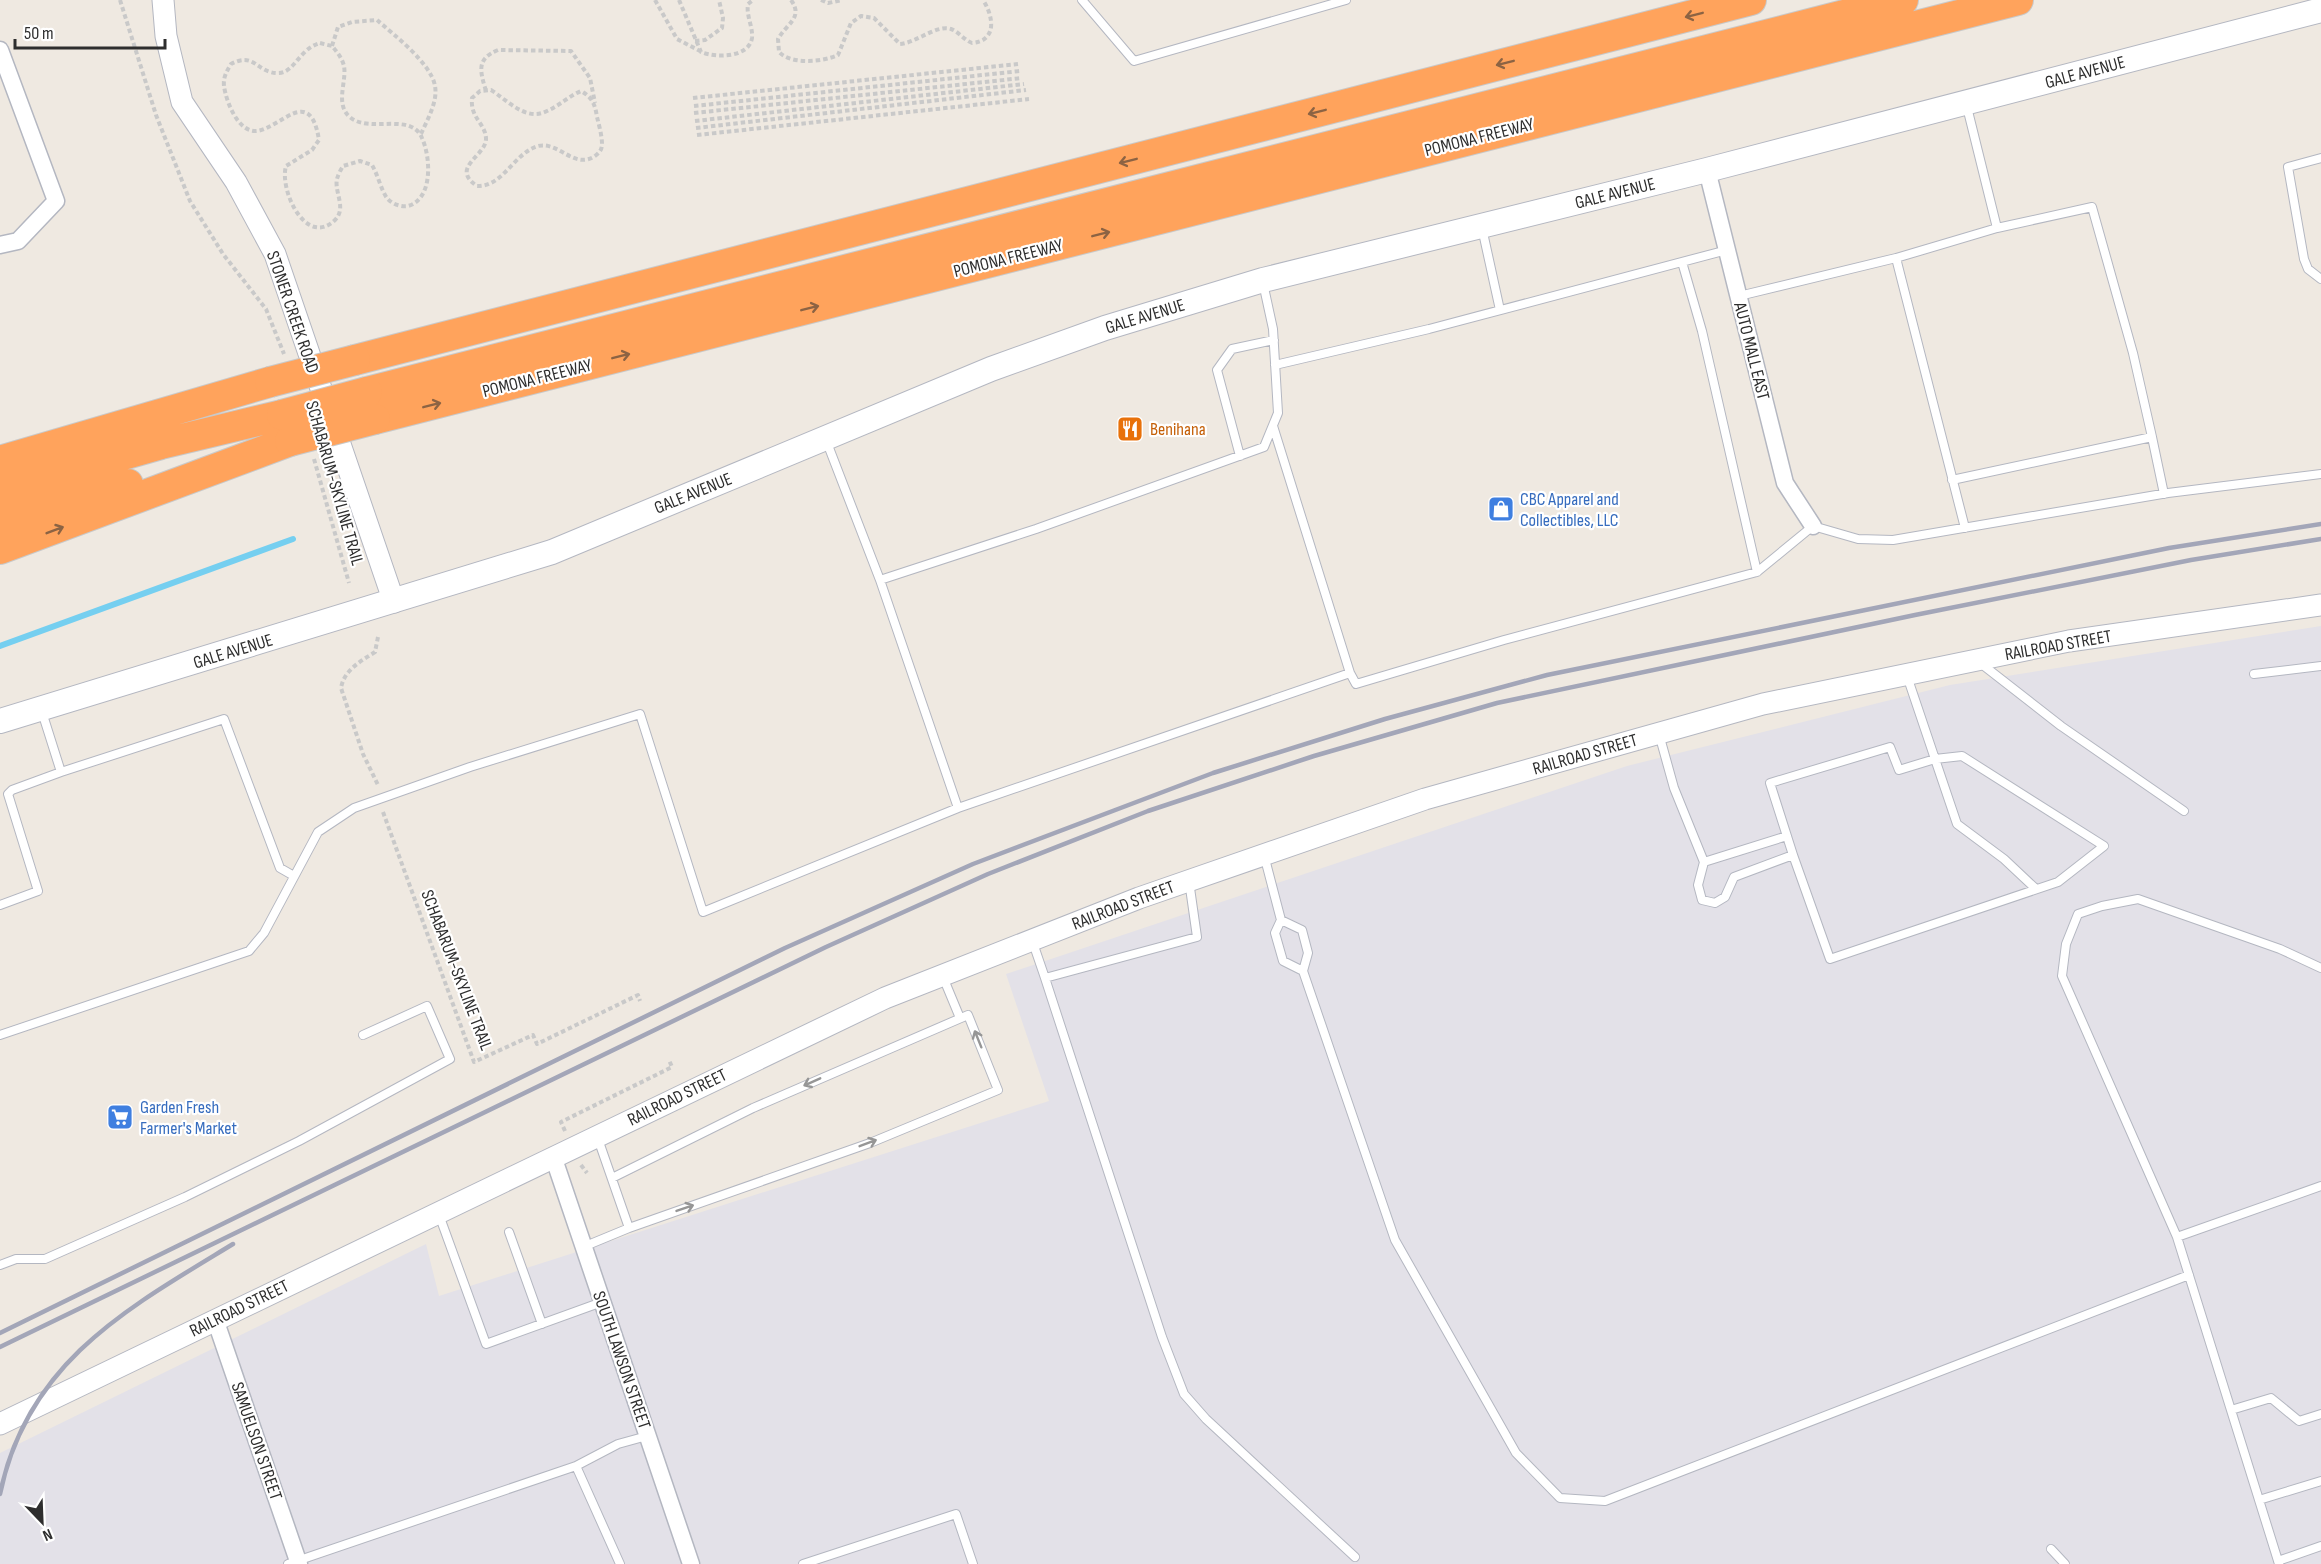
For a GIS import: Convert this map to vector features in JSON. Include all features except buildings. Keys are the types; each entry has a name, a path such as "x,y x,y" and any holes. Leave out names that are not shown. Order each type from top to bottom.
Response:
{"highway":[{"name":"POMONA FREEWAY","path":"0,461 286,408 1751,0"},
{"path":"365,387 1849,0"},
{"path":"365,387 1903,0"},
{"name":"POMONA FREEWAY","path":"0,518 286,408 365,387 2018,0"},
{"path":"0,474 286,408"},
{"path":"0,490 286,408"},
{"path":"0,549 286,408"}],"main road":[{"name":"GALE AVENUE","path":"0,721 552,552 1012,362 1105,328 1263,280 1707,170 2321,10"}],"street":[{"name":"STONER CREEK ROAD","path":"164,0 166,36 182,102 236,182 275,254 394,602"},
{"path":"0,50 56,201 18,241 0,245"},
{"name":"AUTO MALL EAST","path":"1707,170 1785,483 1813,526"},
{"name":"RAILROAD STREET","path":"0,1424 885,998 1189,881 1425,799 1763,704 2069,641 2321,605"},
{"name":"SOUTH LAWSON STREET","path":"553,1156 691,1564"},
{"name":"SAMUELSON STREET","path":"215,1319 295,1563"}],"lane":[{"path":"1082,0 1134,61 1346,0"},
{"path":"1966,103 1997,228"},
{"path":"2321,158 2288,167 2304,259 2308,269 2321,279"},
{"path":"1739,296 1896,258 1997,228 2092,207 2133,353 2164,494"},
{"path":"1482,225 1500,309"},
{"path":"1275,365 1727,250"},
{"path":"1896,258 1965,528"},
{"path":"1682,262 1702,331 1757,572"},
{"path":"880,580 1036,529 1264,447 1278,413 1274,340 1263,280"},
{"path":"1239,456 1217,369 1233,349 1274,340"},
{"path":"1273,426 1350,672 1356,684 1515,637 1757,572 1813,526 1858,539 1893,540 2164,494 2321,474"},
{"path":"1952,480 2152,437"},
{"path":"825,439 880,580 958,808"},
{"path":"1977,660 2061,726 2184,811"},
{"path":"2254,674 2321,666"},
{"path":"0,1035 249,951 264,933 318,832 354,808 470,767 640,714 703,912 958,808 1350,672"},
{"path":"1906,674 1957,824 2004,858 2036,889"},
{"path":"41,709 61,772"},
{"path":"0,905 38,891 8,794 12,789 224,719 279,868 294,876"},
{"path":"1659,733 1674,788 1704,862 1698,885 1702,900 1715,903 1725,897 1734,877 1793,855"},
{"path":"1890,747 1899,770 1935,759 1962,756 2104,846 2058,882 1830,959 1770,783 1890,747"},
{"path":"1704,862 1787,836"},
{"path":"1264,855 1281,920 1275,933 1283,961 1303,971"},
{"path":"1045,978 1197,937 1189,881"},
{"path":"2321,968 2280,950 2139,899 2102,906 2078,914 2066,944 2062,976 2177,1237 2279,1563 2321,1546"},
{"path":"1281,920 1302,930 1308,953 1303,971 1395,1240 1516,1453 1560,1498 1605,1501 2189,1275"},
{"path":"1032,940 1162,1337 1184,1394 1206,1419 1355,1557"},
{"path":"943,975 960,1018"},
{"path":"0,1265 16,1259 45,1259 185,1197 299,1141 450,1059 427,1006 363,1035"},
{"path":"584,1246 870,1143 998,1090 968,1015 753,1108 612,1178"},
{"path":"597,1136 629,1228"},
{"path":"2177,1237 2321,1185"},
{"path":"437,1212 486,1344 602,1302"},
{"path":"509,1232 542,1324"},
{"path":"2231,1410 2271,1398 2299,1421 2321,1414"},
{"path":"295,1563 576,1466 618,1444 648,1436"},
{"path":"576,1466 620,1564"},
{"path":"2259,1500 2321,1481"},
{"path":"803,1564 956,1514 973,1564"},
{"path":"2051,1549 2066,1564"}],"path":[{"name":"SCHABARUM-SKYLINE TRAIL","path":"120,0 156,115 190,201 223,254 266,309 286,408 349,583"},
{"path":"655,0 677,39 709,55 725,55 747,48 752,37 747,13 748,4 753,0"},
{"path":"679,0 701,52"},
{"path":"695,41 705,40 722,28 723,18 719,0"},
{"path":"791,0 795,7 794,20 780,35 777,45 783,56 792,60 830,59 838,55 851,23 861,16 874,18 900,44 917,41 946,28 953,30 972,44 978,43 987,39 992,29 991,19 983,0"},
{"path":"821,0 828,3 842,0"},
{"path":"332,46 320,43 309,46 300,54 293,66 282,73 268,72 249,59 240,59 231,64 226,72 224,84 227,98 241,125 248,130 268,127 292,113 304,113 312,118 319,140 312,150 286,166 283,176 284,189 300,219 312,226 324,226 335,219 341,208 337,179 343,166 360,161 372,165 381,179 387,198 395,204 404,207 416,203 424,196 427,184 425,146 421,134 413,127 402,124 374,125 357,122 348,115 341,94 344,68 332,46 338,27 352,22 377,20 424,65 435,85 434,98 421,134"},
{"path":"486,91 480,71 481,61 488,54 498,50 571,51 590,78 595,104 602,146 599,153 591,158 576,159 550,146 538,146 491,183 477,186 467,174 468,164 484,146 486,138 471,108 472,98 480,91 486,91 491,90 524,112 537,114 547,112 581,91 595,104"},
{"path":"693,98 1018,64"},
{"path":"694,106 1020,71"},
{"path":"694,113 1022,78"},
{"path":"695,121 1024,84"},
{"path":"696,128 1026,90"},
{"path":"697,135 1029,99"},
{"path":"378,637 375,652 342,679 341,688 363,754 378,785"},
{"name":"SCHABARUM-SKYLINE TRAIL","path":"383,812 474,1062 532,1035 537,1044 638,995 640,1001"}],"shaded area":[{"path":"2321,626 2321,1564 0,1564 0,1453 426,1244 439,1296 1049,1101 1006,974 1627,766 1950,685"}],"waterway":[{"path":"0,646 293,539"}],"railway":[{"path":"0,1333 785,948 973,864 1213,773 1385,719 1547,675 2169,548 2321,524"},
{"path":"0,1347 826,947 988,874 1148,811 1314,756 1497,703 1915,615 2191,560 2321,539"},
{"path":"0,1494 13,1448 33,1408 58,1374 87,1344 120,1316 233,1244"}],"place":[{"name":"Benihana","path":"1130,429"},
{"name":"CBC Apparel and Collectibles, LLC","path":"1501,509"},
{"name":"Garden Fresh Farmer's Market","path":"120,1117"}]}
